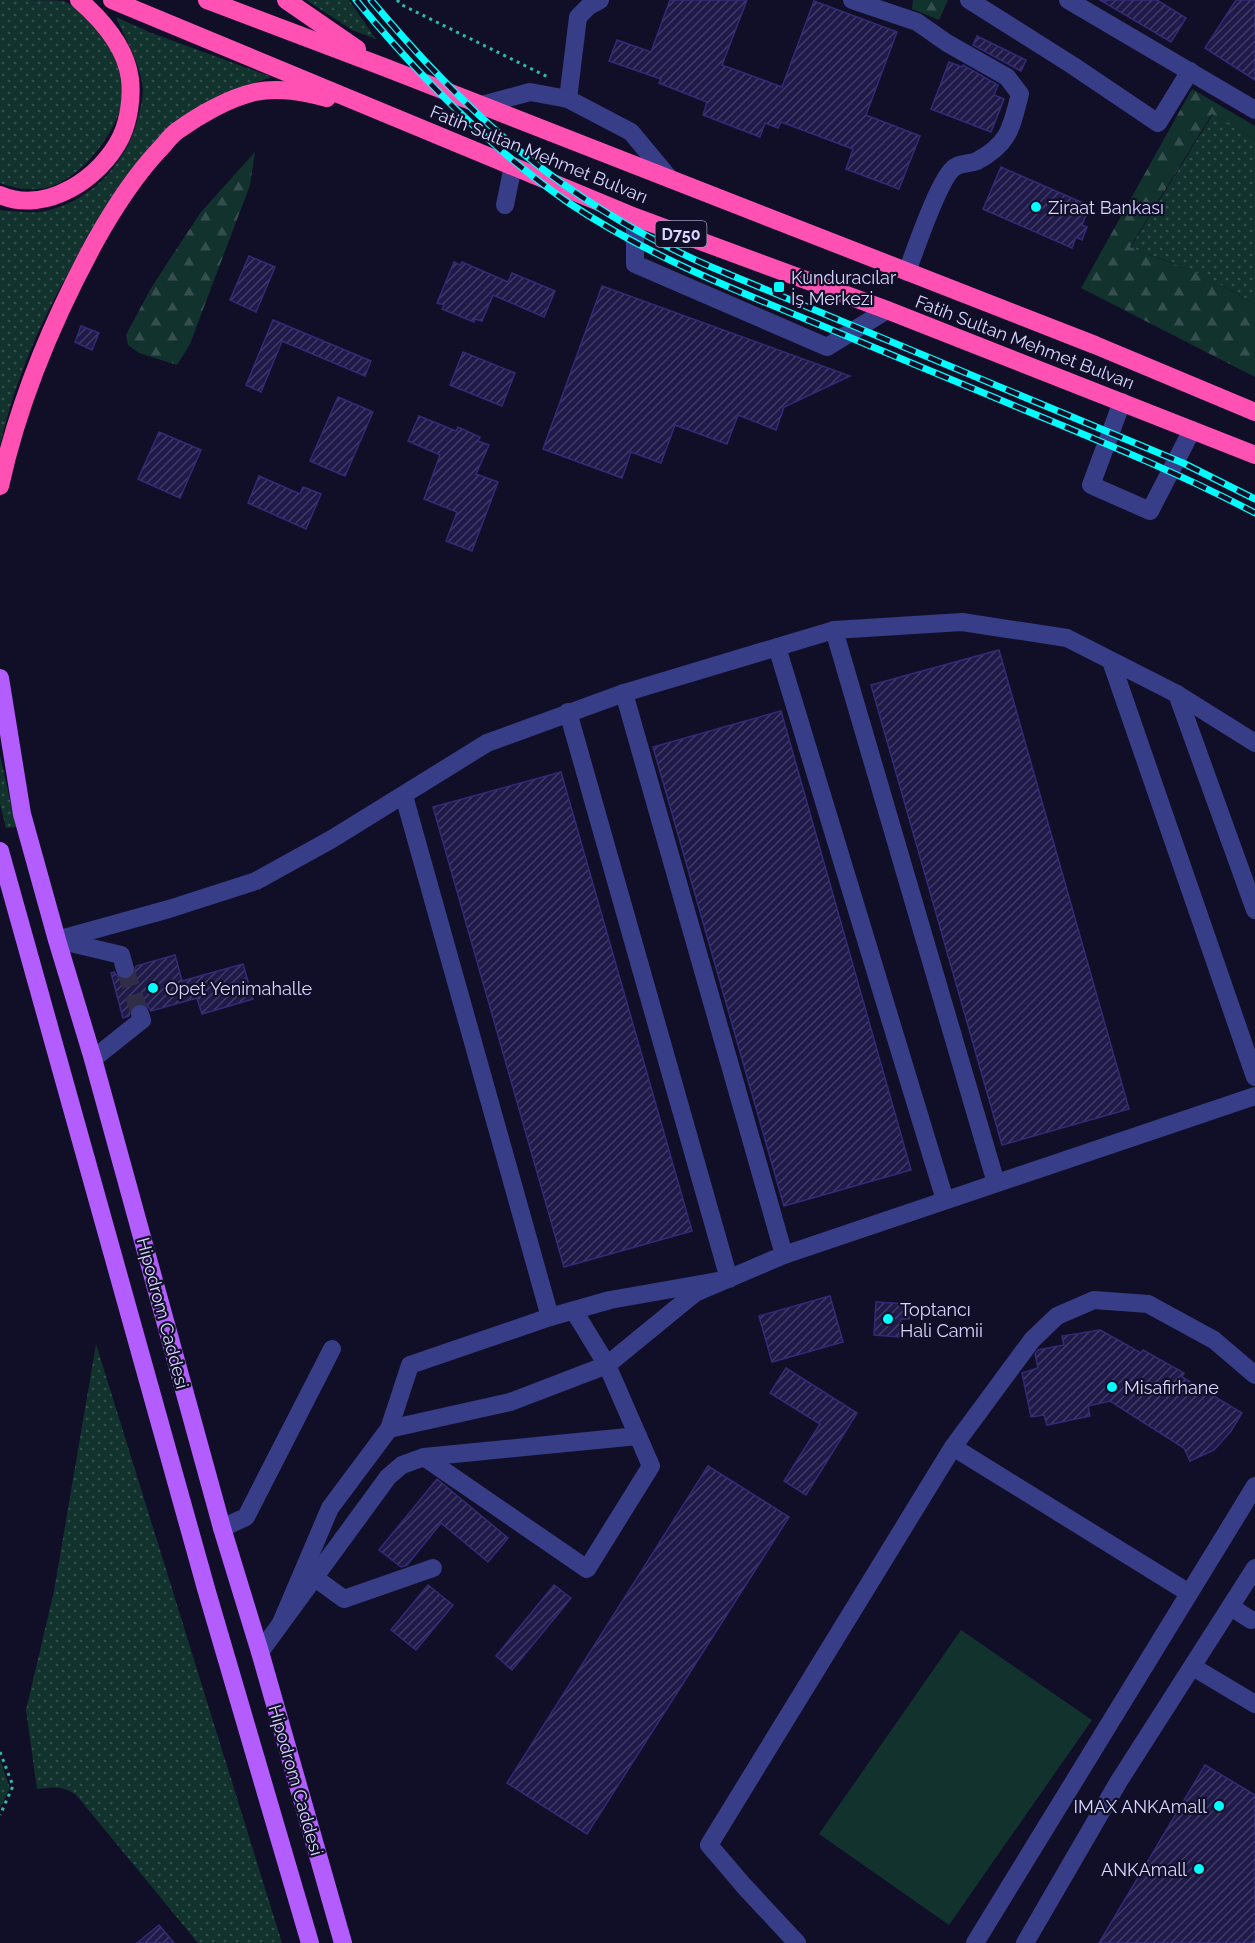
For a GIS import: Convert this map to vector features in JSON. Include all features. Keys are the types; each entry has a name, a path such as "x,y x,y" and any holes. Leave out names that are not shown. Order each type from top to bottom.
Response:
{"highway":[{"path":"0,195 6,198 27,200 47,199 60,194 81,183 97,169 121,136 128,117 130,98 130,79 125,59 105,26 79,0"},
{"name":"Fatih Sultan Mehmet Bulvarı","path":"112,0 635,217 887,310 1255,455"},
{"name":"Fatih Sultan Mehmet Bulvarı","path":"207,0 1095,345 1255,412"},
{"path":"286,0 384,67"},
{"path":"0,486 9,445 28,388 47,340 79,272 118,201 141,169 176,132 230,101 254,92 273,90 315,95 374,109"}],"main road":[{"name":"Hipodrom Caddesi","path":"0,678 22,813 93,1059 222,1528 343,1943"},
{"name":"Hipodrom Caddesi","path":"0,853 207,1592 310,1943"}],"street":[{"path":"568,93 578,17 589,6 600,0"},
{"path":"852,0 917,22 947,43 1007,77 1020,94 1010,131 998,148 974,162 954,167 944,181 907,272"},
{"path":"969,0 1158,123 1190,71"},
{"path":"1068,0 1255,110"},
{"path":"482,105 530,92 568,93 632,132 670,179"},
{"path":"505,205 513,166"},
{"path":"635,217 635,264 827,347 887,310"},
{"path":"1122,402 1091,485 1150,511 1192,430"},
{"path":"57,940 169,909 256,881 404,796 487,743 624,693 834,630 962,622 1067,638 1177,694 1255,743"},
{"path":"834,630 996,1183"},
{"path":"777,647 945,1200"},
{"path":"1111,661 1255,1077"},
{"path":"624,693 784,1255"},
{"path":"1177,694 1255,910"},
{"path":"568,712 729,1279"},
{"path":"404,796 550,1317"},
{"path":"57,940 121,956 125,969"},
{"path":"93,1059 142,1020 140,1014"},
{"path":"389,1430 510,1402 607,1365 695,1293 784,1255 1255,1096"},
{"path":"281,1623 330,1508 389,1430 410,1365 550,1317 610,1300 729,1279"},
{"path":"797,1943 709,1845 953,1447 1032,1340 1057,1316 1094,1300 1148,1304 1214,1340 1255,1375"},
{"path":"424,1457 587,1569 651,1466 607,1365 574,1311"},
{"path":"222,1528 246,1516 332,1350"},
{"path":"260,1652 388,1477 402,1465 424,1457 638,1436"},
{"path":"953,1447 1189,1593"},
{"path":"975,1943 1255,1486"},
{"path":"315,1578 344,1599 433,1568"},
{"path":"1025,1943 1119,1780 1255,1568"},
{"path":"1231,1606 1254,1619"},
{"path":"1193,1667 1255,1704"}],"path":[{"path":"397,0 402,5 568,93"},
{"path":"0,1752 13,1786 0,1815"}],"green space":[{"path":"0,0 64,1 68,3 97,31 112,50 123,80 123,96 119,112 101,146 74,174 60,183 45,188 22,188 0,183"},
{"path":"306,0 349,0 376,39 352,30"},
{"path":"913,0 948,0 939,20 912,9"},
{"path":"116,17 149,32 272,77 223,95 191,114 151,146 128,174 89,236 43,321 18,384 0,445 0,210 46,211 63,206 94,188 118,162 134,130 143,90 136,63"},
{"path":"1192,89 1255,126 1255,140 1212,114 1130,247 1205,276 1255,304 1255,377 1081,288"},
{"path":"1213,114 1255,140 1255,304 1194,272 1130,248"},
{"path":"255,152 250,185 190,344 177,365 139,353 128,345 126,335 150,290 201,212"},
{"path":"0,755 16,827 6,828 0,804"},
{"path":"96,1344 282,1943 198,1943 77,1796 63,1788 37,1789 26,1710 54,1591"},
{"path":"961,1630 1092,1720 949,1925 819,1834"},
{"path":"0,1760 10,1788 0,1808"}],"building":[{"path":"670,0 747,0 722,65 782,87 814,1 897,32 866,115 920,136 899,189 846,169 853,149 781,122 778,128 765,123 760,137 703,115 707,102 659,83 661,79 609,61 617,40 651,52"},
{"path":"1100,0 1157,0 1186,18 1171,42"},
{"path":"1236,0 1255,0 1255,80 1205,48"},
{"path":"977,36 1026,60 1021,71 973,45"},
{"path":"949,62 962,67 963,65 998,85 994,95 1004,99 991,132 931,109"},
{"name":"Ziraat Bankası","path":"1001,167 1090,206 1082,225 1087,227 1082,240 1076,237 1072,248 983,209"},
{"path":"249,256 275,267 256,312 230,300"},
{"path":"454,262 460,265 462,262 508,282 512,273 555,291 544,317 493,295 482,321 475,319 474,322 442,309 444,305 437,303"},
{"path":"602,286 850,376 784,407 776,430 738,415 727,444 675,425 661,463 631,452 622,478 543,449"},
{"path":"273,320 371,361 365,376 282,341 261,392 246,385"},
{"path":"81,326 99,333 92,350 75,342"},
{"path":"463,352 515,373 502,406 450,385"},
{"path":"338,397 373,412 345,476 310,461"},
{"path":"419,416 456,431 458,427 480,437 478,441 489,445 476,474 498,482 472,551 446,541 457,512 424,499 440,455 408,441"},
{"path":"159,432 201,450 180,498 138,479"},
{"path":"259,476 300,494 303,487 321,494 306,529 248,503"},
{"path":"999,650 1129,1109 1002,1145 871,685"},
{"path":"781,711 911,1170 784,1206 653,747"},
{"path":"561,772 692,1231 564,1267 433,807"},
{"path":"175,955 182,981 243,964 253,999 202,1014 197,998 151,1011 147,1005 137,1003 131,1007 129,1016 123,1018 111,973 114,972 118,977 128,980 133,976 136,966"},
{"path":"830,1296 843,1342 772,1362 759,1316"},
{"name":"Toptancı Hali Camii","path":"876,1302 910,1304 909,1319 901,1319 899,1337 874,1335"},
{"name":"Misafirhane","path":"1100,1330 1184,1373 1182,1377 1242,1413 1231,1431 1214,1450 1190,1461 1184,1448 1110,1401 1088,1406 1090,1416 1047,1425 1044,1415 1031,1417 1022,1373 1038,1368 1035,1354 1038,1350 1064,1345 1062,1336"},
{"path":"786,1368 857,1413 806,1495 784,1481 820,1424 770,1393"},
{"path":"708,1466 789,1517 587,1834 507,1783"},
{"path":"437,1479 508,1538 488,1562 441,1523 407,1565 401,1567 379,1550"},
{"path":"428,1585 453,1605 416,1650 391,1630"},
{"path":"554,1585 571,1598 512,1670 496,1656"},
{"name":"ANKAmall","path":"1205,1765 1255,1795 1255,1943 1099,1943"},
{"path":"159,1925 174,1943 137,1943"}],"tunnel":[{"path":"125,969 140,1014"}],"railway":[{"path":"356,0 429,82 482,134 569,203 630,240 726,286 1121,450 1202,486 1255,513"},
{"path":"371,0 408,43 484,120 565,186 610,215 709,266 1183,463 1255,499"}],"place":[{"name":"Ziraat Bankası","path":"1036,207"},
{"name":"Kunduracılar İş Merkezi","path":"779,287"},
{"name":"Opet Yenimahalle","path":"153,988"},
{"name":"Toptancı Hali Camii","path":"888,1319"},
{"name":"Misafirhane","path":"1112,1387"},
{"name":"IMAX ANKAmall","path":"1219,1806"},
{"name":"ANKAmall","path":"1199,1869"}]}
